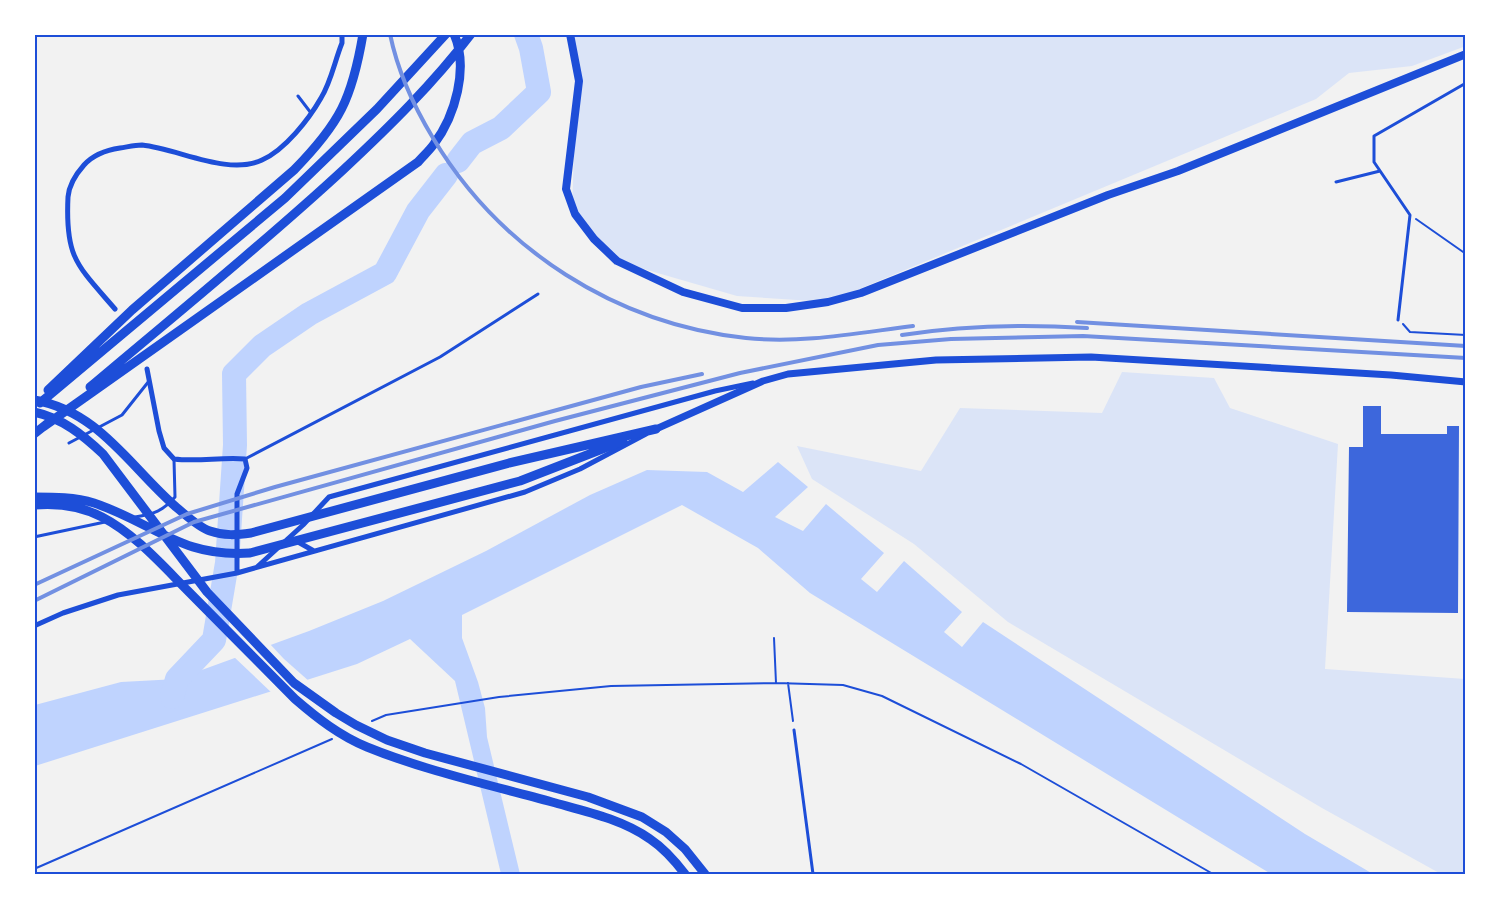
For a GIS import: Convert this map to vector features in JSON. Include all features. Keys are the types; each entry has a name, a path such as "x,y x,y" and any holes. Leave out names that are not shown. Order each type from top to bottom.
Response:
{"highway":[{"path":"34,406 132,310 294,170 326,135 348,99 363,34"},
{"path":"34,406 285,198 377,109 446,34"},
{"path":"43,427 403,174 434,144 452,110 459,85 458,44 454,34"},
{"path":"34,434 301,209 429,85 471,34"},
{"path":"34,406 47,402 72,412 95,426 111,439 169,501 188,517 208,531 231,536 251,533 509,463 656,429"},
{"path":"34,406 88,439 103,454 207,592 294,683 356,725 387,740 425,753 610,804 642,817 666,832 685,849 705,874"},
{"path":"34,497 78,499 111,510 180,544 212,553 250,553 366,520 519,481 656,429"},
{"path":"34,505 61,505 91,512 119,527 149,551 295,699 342,735 366,747 422,766 594,814 624,825 649,837 671,856 685,874"}],"main road":[{"path":"570,34 579,81 566,189 575,214 594,239 617,261 683,292 742,308 786,308 828,302 861,293 1108,195 1189,166 1466,54"}],"street":[{"path":"115,309 81,271 71,251 67,225 69,190 77,174 89,159 106,150 140,145 233,166 249,165 264,159 292,137 322,97 342,43 342,34"},
{"path":"256,568 303,525 329,497 694,397 788,374 936,360 1091,357 1391,375 1466,382"},
{"path":"147,369 164,448 174,459 245,459 247,468 237,494 237,573"},
{"path":"34,626 63,613 118,595 237,573 525,492 580,469 656,429 763,381"},
{"path":"303,525 297,536 298,542 315,551"}],"lane":[{"path":"1398,320 1410,214 1374,162 1374,136 1466,83"},
{"path":"298,96 311,113"},
{"path":"1336,182 1380,171"},
{"path":"245,459 440,357 538,294"},
{"path":"69,443 122,415 149,381"},
{"path":"125,519 165,509 175,497 174,459"},
{"path":"34,537 114,521"},
{"path":"794,730 813,874"}],"path":[{"path":"1410,214 1466,254"},
{"path":"1398,320 1410,332 1466,335"},
{"path":"774,638 776,683"},
{"path":"364,725 386,715 499,697 611,686 776,683 843,685 882,696 1021,764 1214,874"},
{"path":"788,683 794,730"},
{"path":"34,869 332,739"}],"shaded area":[{"path":"1307,34 1323,37 1346,34 1465,34 1466,46 1412,66 1349,73 1316,99 828,302 737,296 623,263 572,213 577,50 571,35"},
{"path":"1122,372 1214,378 1230,408 1338,444 1325,669 1465,679 1465,874 1441,874 1322,808 1008,622 914,544 812,479 797,446 921,471 960,408 1102,413"}],"water":[{"path":"778,462 808,487 775,517 803,531 826,504 884,553 861,579 877,592 904,561 962,612 944,632 962,647 983,622 1305,834 1373,874 1271,874 810,593 758,548 682,505 462,615 462,638 485,708 487,737 520,874 501,874 455,681 410,639 357,664 35,766 35,705 121,682 177,679 309,631 383,601 486,551 590,495 647,470 707,472 743,492"}],"pier":[{"path":"269,643 310,682 273,694 233,656"}],"building":[{"path":"1363,406 1381,406 1381,434 1447,434 1447,426 1459,426 1458,613 1347,612 1349,447 1363,447"}],"waterway":[{"path":"458,161 472,143 501,128 539,92 531,48 526,34"},
{"path":"172,697 177,679 214,640 227,563 235,445 234,374 262,346 309,314 385,273 418,211 446,175"}],"railway":[{"path":"390,34 397,62 413,101 433,138 460,178 492,215 527,247 566,275 608,298 652,317 698,330 746,338 809,339 913,326"},
{"path":"1077,322 1466,346"},
{"path":"902,335 995,326 1087,328"},
{"path":"34,601 194,522 555,421 740,373 878,345 951,339 1083,336 1466,358"},
{"path":"34,585 187,514 275,487 641,387 702,374"}]}
